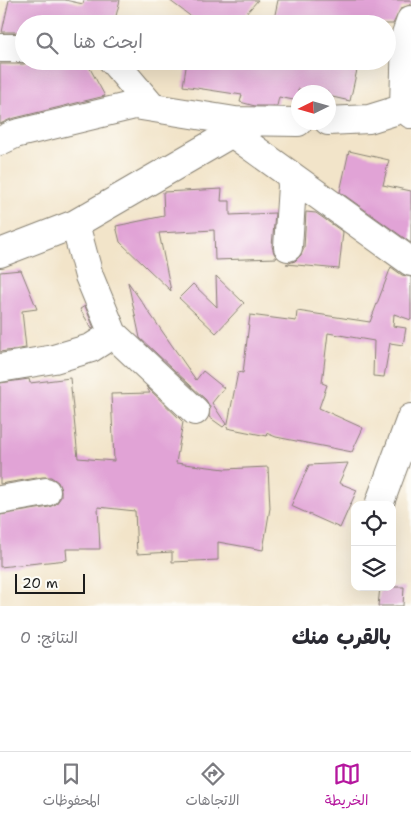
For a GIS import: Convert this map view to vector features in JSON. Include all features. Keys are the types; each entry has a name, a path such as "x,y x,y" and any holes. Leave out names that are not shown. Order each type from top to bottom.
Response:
{"street":[{"path":"336,121 369,119 409,109 406,34 411,20"},
{"path":"0,48 15,48"},
{"path":"121,70 152,107"},
{"path":"0,141 15,134 134,105 152,107 234,127 291,123"},
{"path":"234,127 291,176 411,262"},
{"path":"0,253 76,224 234,127"},
{"path":"288,247 291,176"},
{"path":"76,224 89,276 114,334 195,411"},
{"path":"0,368 54,359 91,348 114,334"},
{"path":"380,501 411,418"},
{"path":"0,500 46,492"}],"building":[{"path":"9,0 65,0 83,4 84,0 120,0 116,15 15,15 15,32 2,32"},
{"path":"169,0 258,0 245,15 189,15"},
{"path":"278,0 411,0 411,5 401,8 396,18 396,15 275,15"},
{"path":"0,64 15,64 15,70 91,70 105,96 11,119 0,124"},
{"path":"186,70 357,70 350,101 336,98 336,85 291,85 291,100 279,97 277,106 255,106 240,102 242,95 183,86"},
{"path":"349,151 389,160 383,185 411,191 411,243 340,192"},
{"path":"222,189 221,201 230,201 230,215 275,213 272,246 277,258 215,260 214,230 159,233 171,291 120,242 116,226 164,216 163,192"},
{"path":"306,212 316,213 343,232 339,269 286,264 295,261 301,255 304,248"},
{"path":"391,267 402,275 411,277 411,320 394,314 393,326 406,328 403,345 390,343 384,377 373,376 374,341 328,333 322,383 327,385 319,408 363,428 352,452 276,437 266,433 267,436 227,428 238,372 243,373 250,315 296,321 297,311 370,322"},
{"path":"21,270 37,309 22,311 26,348 0,352 0,272"},
{"path":"216,276 244,303 216,333 179,298 193,284 217,307"},
{"path":"128,282 196,380 203,371 224,388 212,403 226,424 223,427 209,417 210,407 206,400 140,338"},
{"path":"85,306 94,328 92,329 80,309"},
{"path":"70,378 78,458 114,461 111,394 150,393 146,386 183,422 176,463 225,469 268,467 270,508 263,550 218,542 218,560 172,562 172,552 137,554 135,511 98,507 100,549 66,549 67,560 0,567 0,515 49,507 56,504 61,497 61,490 58,482 51,477 0,484 0,383 29,379 30,383"},
{"path":"348,463 339,483 357,490 340,528 291,506 309,465"},
{"path":"396,587 404,587 403,606 378,606 380,591 396,591"}]}
